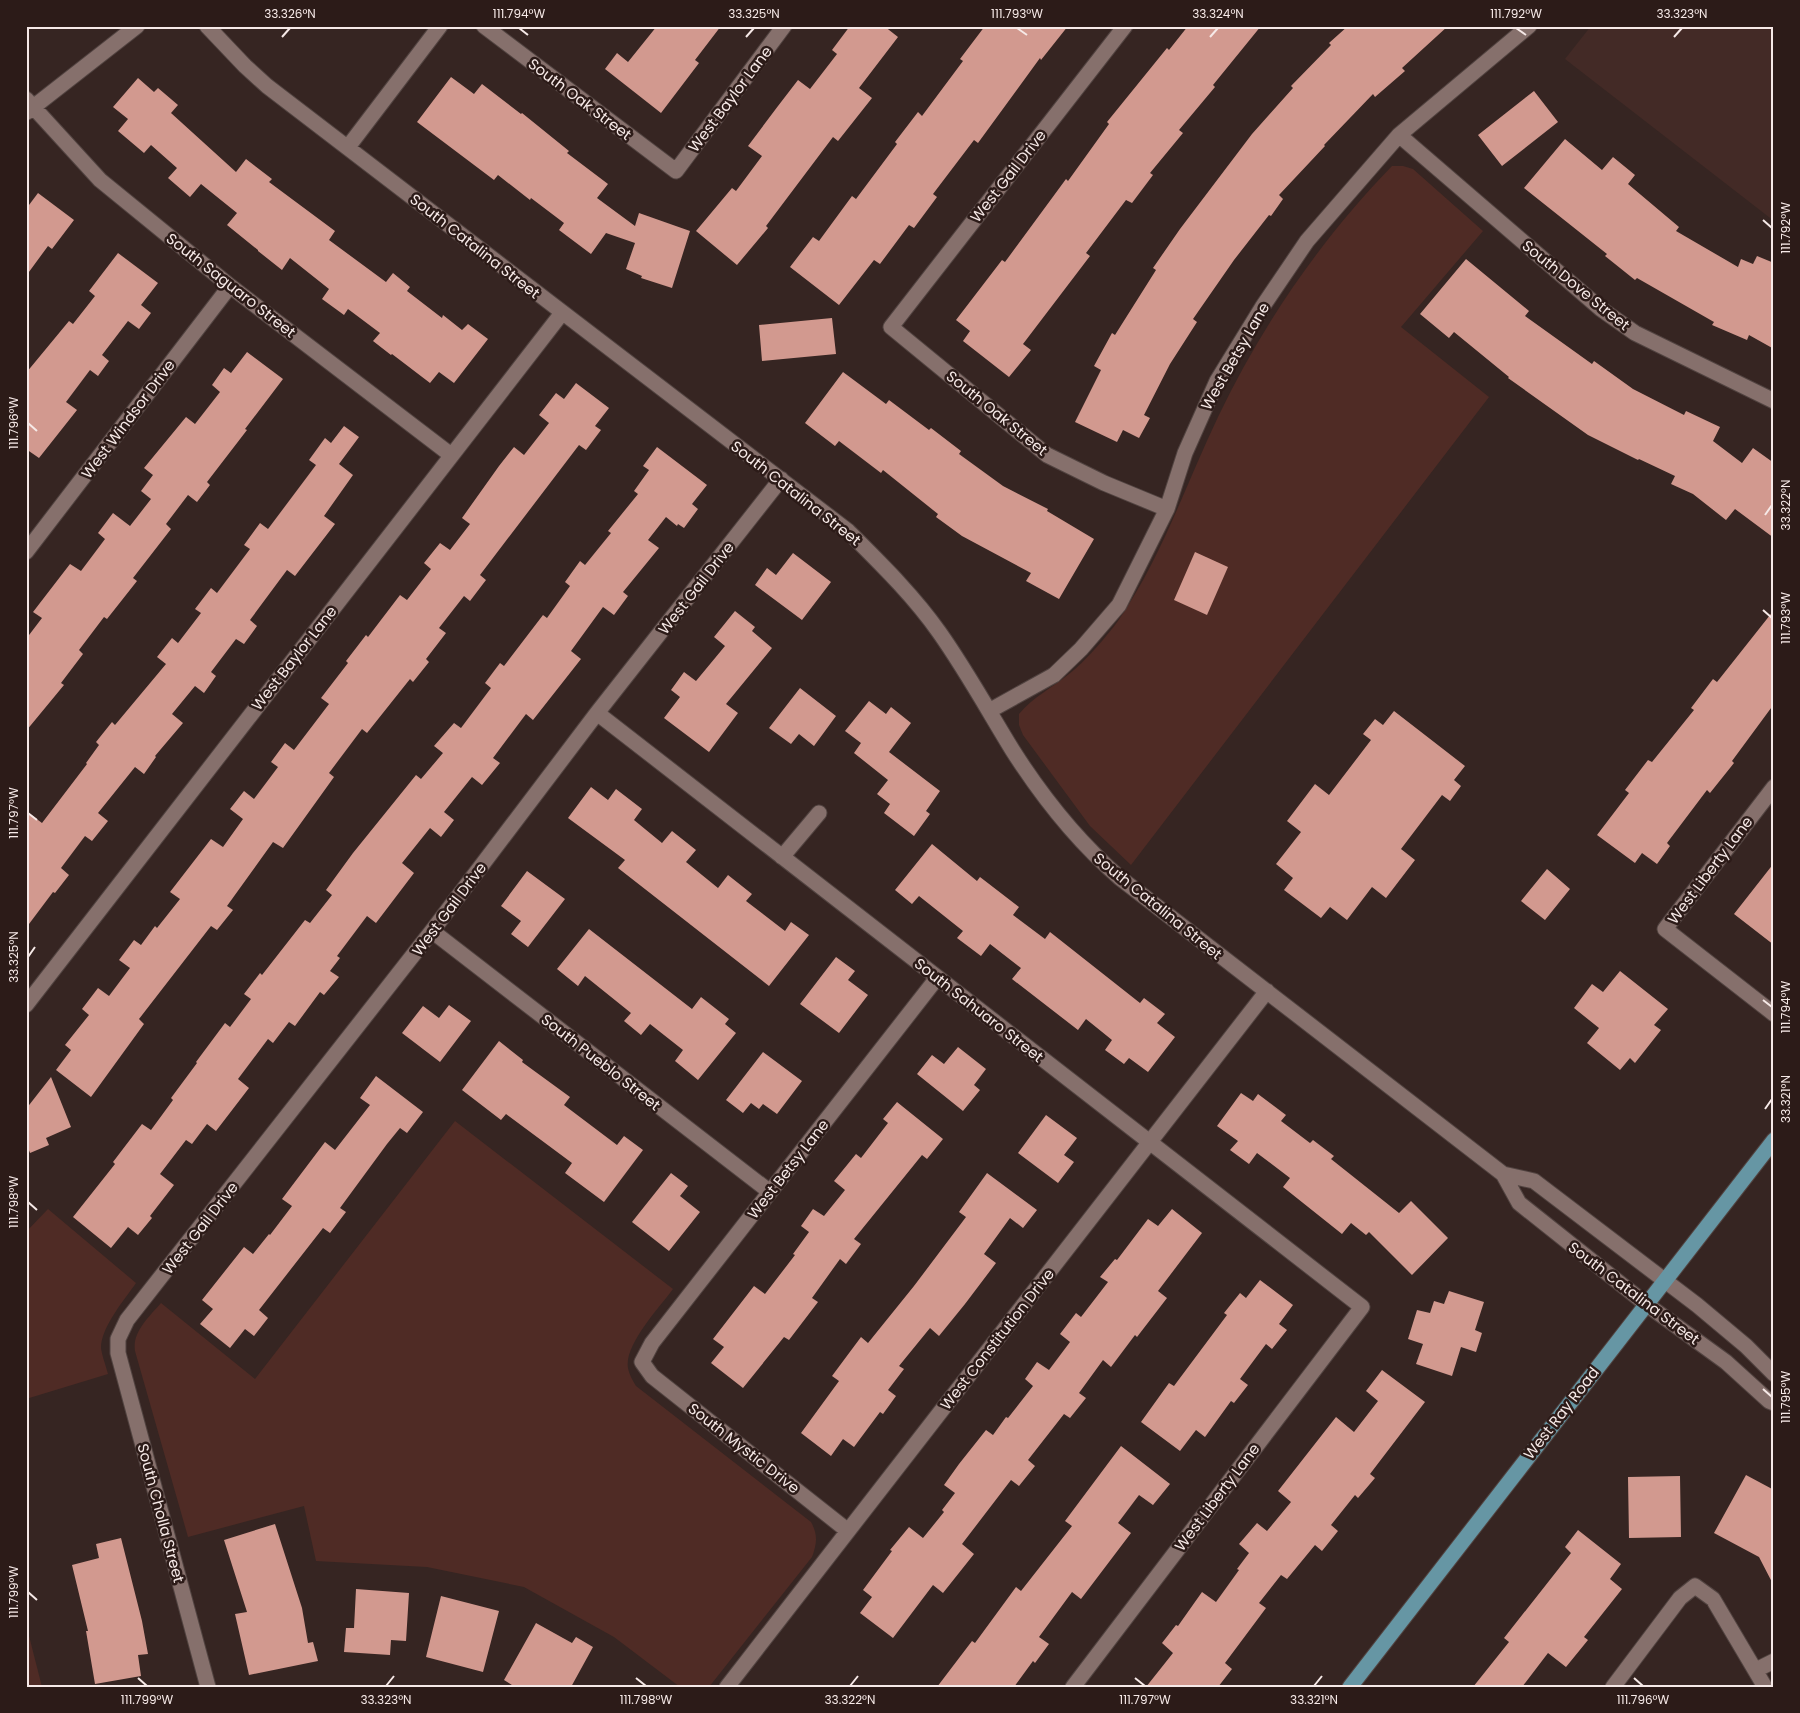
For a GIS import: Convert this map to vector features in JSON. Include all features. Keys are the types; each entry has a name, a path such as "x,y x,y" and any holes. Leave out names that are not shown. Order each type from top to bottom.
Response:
{"main road":[{"name":"West Ray Road","path":"1350,1687 1774,1140"}],"street":[{"path":"28,106 137,26"},
{"name":"South Catalina Street","path":"207,26 267,86 848,531 893,576 939,632 1040,791 1094,856 1503,1174 1519,1203 1646,1304 1726,1362 1769,1401 1774,1403"},
{"path":"348,147 440,26"},
{"name":"South Oak Street","path":"484,26 676,171"},
{"name":"West Baylor Lane","path":"676,171 784,26"},
{"name":"West Gail Drive","path":"891,326 1125,26"},
{"name":"West Betsy Lane","path":"989,711 1054,675 1081,649 1119,605 1167,509 1185,453 1218,381 1263,306 1307,241 1399,136 1529,26"},
{"name":"South Saguaro Street","path":"28,106 100,180 230,286 451,455"},
{"name":"South Dove Street","path":"1399,136 1601,309 1634,333 1774,401"},
{"name":"West Windsor Drive","path":"26,552 230,286"},
{"name":"West Baylor Lane","path":"26,1005 562,313"},
{"name":"South Oak Street","path":"891,326 1047,455 1104,484 1167,509"},
{"name":"West Gail Drive","path":"118,1339 128,1320 432,931 597,713 781,479"},
{"name":"South Sahuaro Street","path":"597,713 1362,1307"},
{"name":"West Liberty Lane","path":"1774,787 1665,929 1774,1014"},
{"path":"782,857 820,813"},
{"name":"South Pueblo Street","path":"432,931 770,1192"},
{"name":"West Betsy Lane","path":"642,1362 652,1343 937,978"},
{"name":"West Constitution Drive","path":"727,1687 1266,991"},
{"name":"South Catalina Street","path":"1503,1174 1534,1181 1664,1282 1697,1305 1746,1346 1774,1374"},
{"name":"West Liberty Lane","path":"1073,1687 1362,1307"},
{"name":"South Cholla Street","path":"118,1339 118,1353 208,1687"},
{"name":"South Mystic Drive","path":"642,1362 652,1376 848,1531"},
{"path":"1613,1687 1680,1598 1695,1586 1713,1599 1765,1687"},
{"path":"1756,1670 1774,1661"}],"shaded area":[{"path":"1591,26 1774,26 1774,221 1565,59"},
{"path":"1392,166 1403,166 1413,169 1483,231 1401,327 1489,397 1131,865 1090,826 1023,735 1019,725 1019,714 1030,703 1075,669 1118,621 1148,572 1218,417 1254,349 1317,253"},
{"path":"455,1121 673,1289 644,1327 631,1349 628,1368 636,1386 811,1522 816,1539 812,1557 709,1687 680,1687 614,1637 524,1587 427,1567 316,1561 304,1506 188,1537 135,1351 136,1337 142,1325 161,1303 255,1379"},
{"path":"48,1209 136,1283 109,1322 102,1340 101,1348 108,1374 26,1399 26,1232"},
{"path":"26,1624 42,1687 26,1687"}],"building":[{"path":"657,26 721,26 695,60 699,63 661,113 605,69 617,53 628,62"},
{"path":"850,26 884,26 898,37 859,88 872,98 838,141 833,137 766,226 768,228 737,265 696,231 732,188 736,191 762,156 748,146 778,106 798,80 810,89 837,54 832,50"},
{"path":"985,26 1068,26 1041,60 1040,58 978,143 974,140 933,194 937,197 914,228 909,225 880,264 874,260 839,305 790,267 813,237 819,241 852,196 856,199 918,112 922,116 963,61 960,59"},
{"path":"1188,26 1261,26 1213,85 1215,87 1179,130 1183,133 1150,173 1153,175 1132,203 1126,200 1086,253 1090,256 1023,344 1031,350 1009,377 963,341 970,331 956,320 1002,260 1005,262 1066,179 1068,181 1109,124 1107,122 1167,48 1169,50"},
{"path":"1348,26 1448,26 1402,68 1405,71 1375,97 1373,94 1279,195 1283,199 1234,260 1193,319 1197,322 1170,364 1144,415 1150,418 1139,438 1123,430 1117,442 1075,422 1101,370 1094,366 1112,333 1115,335 1156,270 1153,268 1252,134 1293,88 1291,86 1331,45 1329,43"},
{"path":"451,77 474,94 482,84 569,151 567,153 608,184 597,198 635,226 639,213 690,231 672,288 641,278 642,276 626,269 635,243 606,233 591,254 559,230 564,223 498,175 494,180 417,122"},
{"path":"138,78 154,92 158,88 178,105 171,113 236,172 246,159 272,179 269,182 335,231 329,240 386,282 393,273 410,287 407,291 442,318 443,315 462,330 468,324 488,339 454,383 439,372 430,383 391,355 373,341 380,333 348,309 344,315 322,299 329,289 290,258 282,270 227,225 237,213 201,184 190,197 168,178 177,168 151,145 144,153 118,131 128,119 113,107"},
{"path":"1534,91 1558,122 1502,166 1478,135"},
{"path":"1565,139 1602,170 1613,157 1635,175 1628,184 1679,227 1676,231 1738,267 1741,259 1753,264 1757,256 1774,263 1774,349 1749,335 1747,340 1712,325 1714,322 1637,278 1635,280 1605,256 1607,254 1524,188"},
{"path":"38,193 74,220 52,249 48,246 26,276 26,209"},
{"path":"118,253 158,283 141,305 151,313 139,329 128,321 102,355 109,361 98,376 90,370 66,402 77,410 39,458 26,449 26,373 69,321 73,324 95,296 89,291"},
{"path":"1466,259 1529,311 1525,316 1592,364 1594,361 1633,389 1684,415 1686,411 1720,427 1713,441 1742,463 1753,448 1774,463 1774,538 1735,509 1726,520 1693,494 1671,484 1675,476 1588,435 1508,378 1454,332 1449,338 1420,314"},
{"path":"832,318 836,354 762,361 759,325"},
{"path":"247,352 283,379 207,482 210,485 197,502 188,495 166,524 171,529 133,578 137,581 107,619 104,617 79,650 83,654 61,683 64,685 26,731 26,639 42,618 33,612 70,564 81,571 105,539 98,533 113,513 130,526 151,499 141,491 153,475 144,468 186,417 195,424 220,392 212,385 224,368 231,373"},
{"path":"843,372 886,404 889,400 929,430 931,428 961,451 959,454 1003,486 1048,509 1047,511 1094,539 1059,599 1026,581 1031,573 962,536 936,517 938,514 883,470 881,473 839,441 835,446 805,423"},
{"path":"576,383 609,408 595,426 601,430 586,450 579,445 480,575 486,580 470,601 464,596 439,628 446,633 426,659 429,662 413,682 410,679 367,733 362,729 329,773 334,777 283,848 273,842 227,906 233,910 217,930 211,926 139,1019 144,1024 91,1097 56,1070 71,1050 65,1045 89,1015 82,1009 98,988 109,996 130,968 119,960 134,940 141,945 155,926 157,928 180,899 170,892 211,839 223,847 243,819 230,809 244,791 254,799 278,767 271,762 285,743 294,750 329,704 321,698 348,663 346,661 366,635 368,637 400,595 407,600 431,569 424,563 440,543 450,550 470,524 462,518 499,466 514,447 524,455 549,423 539,415 556,393 564,399"},
{"path":"344,426 359,437 339,464 353,475 324,516 335,524 295,576 287,570 250,620 257,626 244,644 236,639 211,672 216,676 204,693 195,686 172,714 183,723 155,756 144,774 135,767 98,813 108,821 92,841 85,836 61,868 69,875 55,893 53,892 26,928 26,811 42,823 87,764 99,745 96,742 112,722 115,725 166,664 157,657 172,638 178,643 201,613 195,609 211,588 217,593 250,549 244,545 260,523 268,529 316,465 309,460 325,438 331,443"},
{"path":"657,447 707,485 692,504 698,509 684,528 678,524 677,526 666,517 648,540 659,548 623,592 628,596 614,615 603,607 571,651 581,659 533,720 526,714 493,758 500,763 482,785 472,777 444,812 454,820 441,837 430,828 402,863 414,873 376,923 367,916 337,956 340,958 330,971 339,977 324,995 320,992 295,1026 289,1022 273,1043 268,1039 238,1079 249,1088 216,1131 207,1124 192,1144 186,1140 160,1174 174,1185 150,1216 152,1218 138,1235 128,1227 111,1248 73,1217 115,1164 113,1162 142,1124 151,1130 173,1100 171,1098 225,1023 230,1027 251,999 244,994 260,973 262,975 305,920 310,923 332,895 326,890 353,853 416,775 421,779 443,753 434,746 454,723 461,728 491,688 485,683 500,663 504,666 543,615 547,618 570,586 565,582 580,561 585,565 611,533 608,531 638,494 634,491 649,470 643,466"},
{"path":"1195,552 1228,567 1207,615 1174,600"},
{"path":"793,553 831,582 802,620 755,585 767,568 776,575"},
{"path":"1774,610 1774,704 1732,761 1734,763 1710,793 1707,790 1667,843 1670,846 1657,864 1642,853 1635,863 1597,835 1629,793 1625,790 1648,760 1652,762 1694,710 1691,708 1713,679 1717,682"},
{"path":"735,611 755,627 752,631 772,648 726,704 738,713 709,752 664,718 680,697 671,690 684,672 696,681 725,646 714,637"},
{"path":"800,688 836,716 814,746 799,734 791,744 769,728"},
{"path":"869,701 886,714 891,707 911,723 889,752 940,791 926,811 930,814 914,836 884,813 890,804 877,794 888,780 854,753 861,743 845,731"},
{"path":"1394,711 1465,766 1454,780 1461,786 1450,801 1442,795 1401,849 1415,860 1386,898 1372,887 1347,920 1330,907 1321,918 1284,890 1293,878 1276,864 1301,832 1287,821 1315,784 1329,795 1371,740 1363,734 1375,719 1383,725"},
{"path":"591,787 608,800 616,789 642,809 634,820 662,843 672,831 696,850 686,862 718,888 728,875 752,894 746,901 785,931 791,922 809,935 769,986 618,868 625,860 568,818"},
{"path":"932,844 977,881 980,877 1019,907 1013,915 1045,939 1050,932 1140,1003 1144,998 1165,1014 1157,1023 1175,1037 1148,1072 1129,1058 1124,1064 1105,1050 1112,1040 1086,1019 1078,1030 1012,979 1021,968 990,944 981,956 957,938 963,931 919,896 912,904 895,890"},
{"path":"1774,863 1774,945 1734,914"},
{"path":"1547,869 1570,889 1545,920 1521,901"},
{"path":"527,871 565,899 528,947 511,934 521,921 501,906"},
{"path":"589,929 692,1009 701,997 729,1019 725,1024 736,1033 698,1080 675,1061 683,1050 650,1024 641,1035 624,1021 631,1013 585,976 578,986 557,969"},
{"path":"836,957 855,971 848,980 868,995 839,1033 800,1004"},
{"path":"1620,971 1668,1009 1654,1025 1661,1030 1635,1063 1630,1058 1620,1070 1587,1043 1599,1028 1574,1008 1592,984 1603,992"},
{"path":"449,1005 471,1021 440,1062 402,1033 423,1006 439,1018"},
{"path":"499,1041 523,1060 522,1062 570,1097 564,1105 617,1145 624,1136 643,1150 604,1202 565,1173 572,1163 506,1114 501,1120 462,1090"},
{"path":"958,1047 986,1069 974,1085 980,1090 963,1111 917,1074 932,1055 944,1064"},
{"path":"763,1052 802,1081 777,1114 763,1104 759,1109 751,1103 743,1113 726,1100"},
{"path":"376,1076 423,1112 407,1133 400,1128 340,1208 346,1212 330,1233 323,1228 259,1310 268,1318 254,1336 245,1329 230,1348 200,1324 213,1309 202,1300 244,1247 253,1254 270,1235 292,1206 282,1199 325,1142 335,1150 370,1105 360,1098"},
{"path":"51,1077 71,1127 46,1138 49,1145 30,1153 26,1142 26,1109"},
{"path":"1241,1093 1253,1101 1258,1094 1286,1115 1281,1121 1310,1143 1313,1140 1334,1156 1331,1159 1399,1213 1411,1201 1448,1238 1412,1275 1369,1232 1366,1235 1351,1223 1342,1234 1283,1187 1290,1178 1257,1153 1249,1164 1230,1150 1238,1141 1217,1126"},
{"path":"897,1102 943,1139 927,1159 922,1155 854,1239 861,1244 846,1264 840,1259 812,1298 818,1302 789,1340 784,1337 743,1388 711,1363 724,1347 713,1339 754,1286 765,1294 795,1255 793,1254 809,1232 801,1226 813,1209 824,1216 845,1190 834,1181 856,1154 861,1158 888,1123 883,1119"},
{"path":"1046,1115 1077,1138 1064,1155 1074,1162 1058,1183 1018,1153"},
{"path":"671,1173 688,1186 680,1196 700,1212 669,1251 632,1222"},
{"path":"987,1173 1037,1210 1023,1228 1010,1218 984,1254 996,1263 939,1336 930,1328 899,1366 904,1369 888,1390 896,1396 883,1414 880,1412 854,1447 843,1439 831,1456 801,1433 839,1381 832,1376 861,1337 868,1343 914,1286 966,1217 959,1212"},
{"path":"1172,1209 1202,1233 1158,1291 1167,1298 1137,1337 1135,1335 1111,1367 1103,1360 1079,1393 1086,1398 1070,1418 1064,1414 1028,1460 1035,1466 1019,1486 1011,1480 962,1544 974,1554 943,1593 933,1585 893,1638 860,1613 872,1597 863,1590 892,1551 890,1550 909,1527 923,1538 944,1512 942,1510 955,1493 944,1485 986,1430 993,1435 1033,1386 1025,1379 1037,1362 1049,1370 1070,1342 1060,1334 1076,1313 1081,1317 1108,1282 1100,1277 1115,1259 1117,1260 1148,1219 1158,1226"},
{"path":"1260,1280 1293,1305 1279,1324 1287,1330 1272,1349 1266,1344 1240,1379 1248,1385 1234,1403 1231,1401 1205,1437 1196,1430 1180,1451 1141,1422 1169,1383 1174,1386 1227,1315 1224,1313 1240,1293 1246,1298"},
{"path":"1449,1291 1484,1302 1475,1330 1482,1333 1476,1352 1461,1347 1452,1376 1416,1364 1423,1344 1408,1339 1417,1310 1430,1313 1434,1301 1444,1304"},
{"path":"1382,1370 1425,1402 1370,1474 1375,1478 1358,1498 1355,1495 1331,1525 1338,1531 1322,1551 1315,1545 1287,1579 1281,1575 1259,1603 1266,1608 1225,1663 1232,1669 1218,1687 1146,1687 1173,1653 1162,1643 1176,1625 1178,1626 1202,1592 1216,1602 1249,1553 1239,1544 1257,1523 1267,1531 1291,1502 1278,1491 1336,1417 1354,1432 1378,1401 1366,1391"},
{"path":"1121,1446 1170,1484 1153,1505 1139,1495 1118,1523 1131,1533 1081,1599 1072,1592 1039,1637 1049,1644 1035,1663 1033,1661 1014,1687 937,1687 972,1641 975,1643 1016,1587 1021,1591 1072,1526 1065,1521"},
{"path":"1746,1475 1774,1490 1774,1586 1759,1557 1714,1533"},
{"path":"1680,1476 1681,1537 1629,1538 1628,1477"},
{"path":"275,1524 302,1608 308,1643 313,1642 318,1661 249,1675 235,1614 247,1612 224,1540"},
{"path":"1578,1530 1621,1564 1610,1579 1622,1589 1584,1637 1588,1640 1566,1667 1548,1653 1522,1687 1473,1687 1509,1642 1504,1638 1571,1553 1565,1547"},
{"path":"121,1538 142,1621 148,1654 138,1655 141,1676 95,1684 86,1631 88,1631 72,1565 99,1558 96,1544"},
{"path":"356,1589 409,1593 406,1641 391,1640 390,1655 344,1652 346,1628 354,1628"},
{"path":"441,1596 499,1611 483,1672 426,1657"},
{"path":"536,1623 572,1643 576,1637 593,1647 571,1687 515,1687 504,1680"}]}
